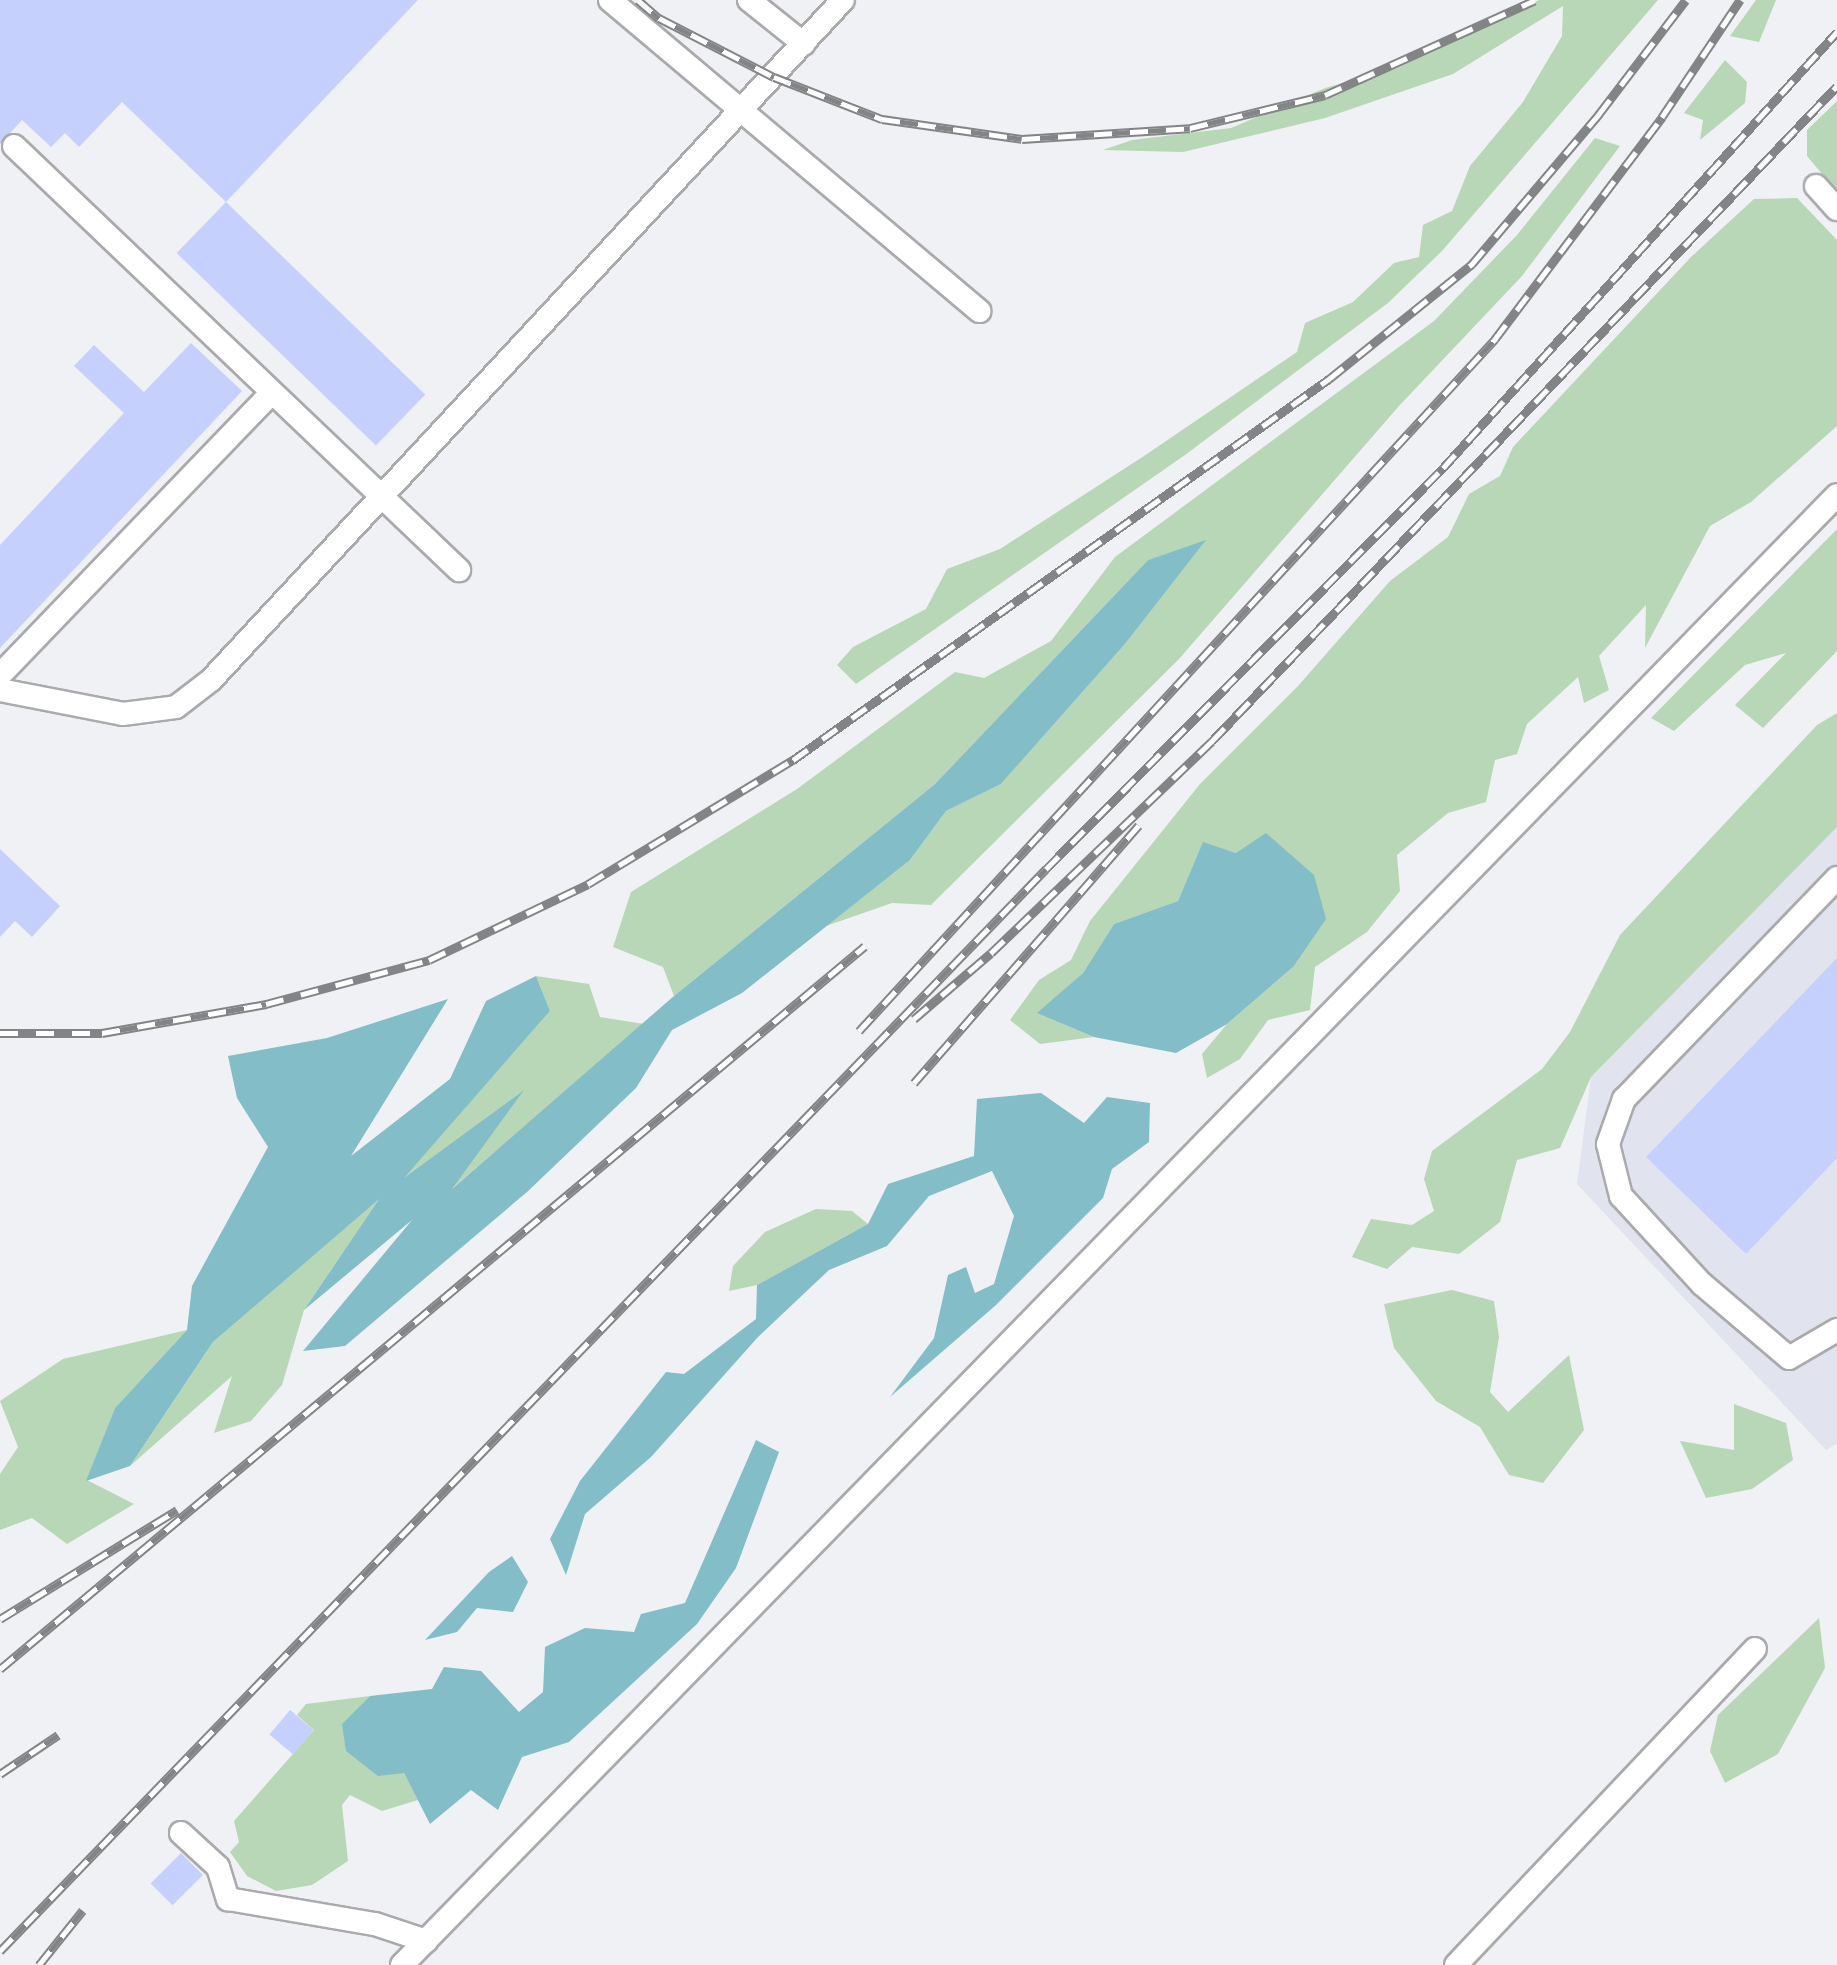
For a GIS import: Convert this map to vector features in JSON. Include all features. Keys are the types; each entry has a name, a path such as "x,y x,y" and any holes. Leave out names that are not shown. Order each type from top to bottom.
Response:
{"lane":[{"path":"610,0 979,311"},
{"path":"749,0 804,44"},
{"path":"0,690 123,714 176,707 211,680 843,0"},
{"path":"14,146 459,570"},
{"path":"1816,186 1837,209"},
{"path":"0,675 271,393"},
{"path":"402,1965 1837,495"},
{"path":"1837,878 1624,1099 1608,1144 1621,1196 1702,1284 1789,1358 1837,1330"},
{"path":"1456,1965 1755,1649"},
{"path":"181,1833 218,1867 228,1899 375,1924 426,1941"}],"shaded area":[{"path":"1837,827 1837,1444 1826,1450 1577,1184 1591,1077"}],"green space":[{"path":"1539,0 1658,0 1442,251 1388,303 1185,455 856,684 837,665 853,647 926,609 947,569 1000,549 1144,456 1297,352 1305,323 1353,302 1394,263 1419,257 1423,225 1452,211 1470,166 1523,102 1562,36 1563,6 1453,74 1325,118 1183,152 1103,150 1132,140 1231,128 1325,88 1395,69"},
{"path":"1756,0 1776,0 1759,42 1730,36"},
{"path":"1725,60 1747,82 1745,103 1700,140 1703,120 1684,113"},
{"path":"1837,101 1837,192 1807,156 1807,130"},
{"path":"1595,138 1620,146 1522,276 1399,406 1179,659 931,905 892,903 826,926 910,860 946,811 1001,784 1125,644 1205,541 1148,560 935,784 674,996 663,967 613,947 631,892 797,789 955,672 984,678 1051,641 1115,557 1434,321 1517,235"},
{"path":"1797,198 1837,240 1837,426 1751,502 1710,526 1645,648 1646,605 1599,656 1609,690 1584,703 1578,677 1527,724 1517,754 1495,760 1486,802 1448,813 1397,855 1400,891 1367,932 1315,967 1310,1010 1268,1020 1240,1059 1207,1078 1202,1054 1227,1024 1293,967 1236,853 1203,843 1178,901 1114,924 1083,973 1038,1013 1094,1037 1040,1044 1010,1020 1039,980 1071,960 1090,921 1200,784 1298,686 1390,581 1448,537 1469,494 1500,476 1513,447 1691,257 1754,199"},
{"path":"1837,529 1837,651 1763,728 1735,705 1786,653 1745,665 1674,731 1651,718"},
{"path":"1837,713 1837,827 1591,1077 1560,1148 1517,1160 1500,1222 1459,1254 1412,1247 1387,1269 1352,1257 1371,1219 1412,1225 1434,1211 1424,1179 1432,1151 1542,1069 1570,1032 1620,935 1817,725"},
{"path":"536,976 589,984 600,1017 644,1024 448,1192 521,1092 400,1182 550,1011"},
{"path":"381,1196 304,1310 282,1385 251,1421 214,1433 232,1376 130,1466 213,1342"},
{"path":"816,1209 852,1211 868,1224 757,1285 729,1291 733,1266 765,1232"},
{"path":"1452,1290 1494,1301 1499,1337 1490,1392 1508,1412 1569,1355 1584,1430 1543,1483 1509,1475 1480,1427 1436,1401 1394,1348 1384,1304"},
{"path":"187,1330 115,1408 87,1480 134,1504 67,1544 32,1518 0,1530 0,1474 18,1447 0,1401 63,1359"},
{"path":"1734,1404 1786,1423 1793,1460 1752,1489 1706,1498 1680,1441 1734,1450"},
{"path":"1819,1618 1825,1668 1778,1754 1725,1783 1710,1751 1718,1715"},
{"path":"370,1696 343,1724 404,1773 418,1800 382,1811 350,1795 342,1805 348,1861 312,1885 276,1891 247,1876 230,1852 239,1842 234,1821 314,1730 297,1715 306,1704"}],"water":[{"path":"1206,540 1125,644 1001,784 946,811 910,860 742,993 672,1030 636,1088 527,1192 345,1346 303,1351 412,1220 304,1310 379,1199 213,1342 130,1466 86,1481 115,1408 187,1330 192,1286 268,1147 237,1098 228,1056 327,1038 448,999 351,1156 450,1079 486,1001 536,976 550,1011 404,1178 524,1090 452,1189 674,996 935,784 1148,560"},
{"path":"1266,833 1314,875 1326,919 1293,967 1227,1024 1176,1053 1094,1037 1037,1013 1083,973 1114,924 1178,901 1203,842 1236,853"},
{"path":"1041,1093 1084,1123 1107,1097 1150,1103 1149,1142 1112,1169 1103,1198 996,1305 890,1397 934,1338 948,1275 966,1267 975,1293 994,1284 1014,1216 992,1171 929,1196 887,1246 829,1270 758,1337 651,1457 585,1514 566,1575 550,1539 580,1481 666,1372 684,1374 756,1319 757,1285 868,1224 888,1184 974,1156 977,1099"},
{"path":"756,1440 779,1452 736,1568 697,1624 569,1742 522,1757 498,1810 471,1790 430,1824 404,1773 378,1776 346,1751 342,1724 370,1696 432,1689 444,1667 481,1671 519,1712 543,1692 545,1647 585,1628 634,1632 641,1614 685,1603"},
{"path":"512,1556 528,1582 513,1612 477,1608 457,1632 425,1640 489,1572"}],"building":[{"path":"0,0 418,0 226,202 122,102 79,147 65,133 51,147 22,120 0,144"},
{"path":"226,202 425,394 376,445 177,253"},
{"path":"191,343 242,391 0,648 0,545 124,413 74,366 94,345 144,392"},
{"path":"0,849 60,906 32,937 15,921 0,937"},
{"path":"1837,958 1837,1158 1746,1254 1646,1157"},
{"path":"290,1710 314,1730 293,1754 269,1735"},
{"path":"181,1853 203,1875 173,1905 151,1883"}],"railway":[{"path":"638,0 659,18 774,77 882,119 1022,139 1190,128 1325,95 1535,0"},
{"path":"0,1033 102,1033 266,1004 429,960 588,884 793,760 1329,379 1472,264 1599,114 1686,0"},
{"path":"859,1031 1495,339 1662,117 1740,0"},
{"path":"0,1951 1046,869 1443,468 1837,32"},
{"path":"914,1019 991,953 1212,741 1837,86"},
{"path":"914,1083 1139,825"},
{"path":"0,1669 865,946"},
{"path":"0,1619 177,1510"},
{"path":"0,1774 58,1735"},
{"path":"39,1965 83,1910"}]}
